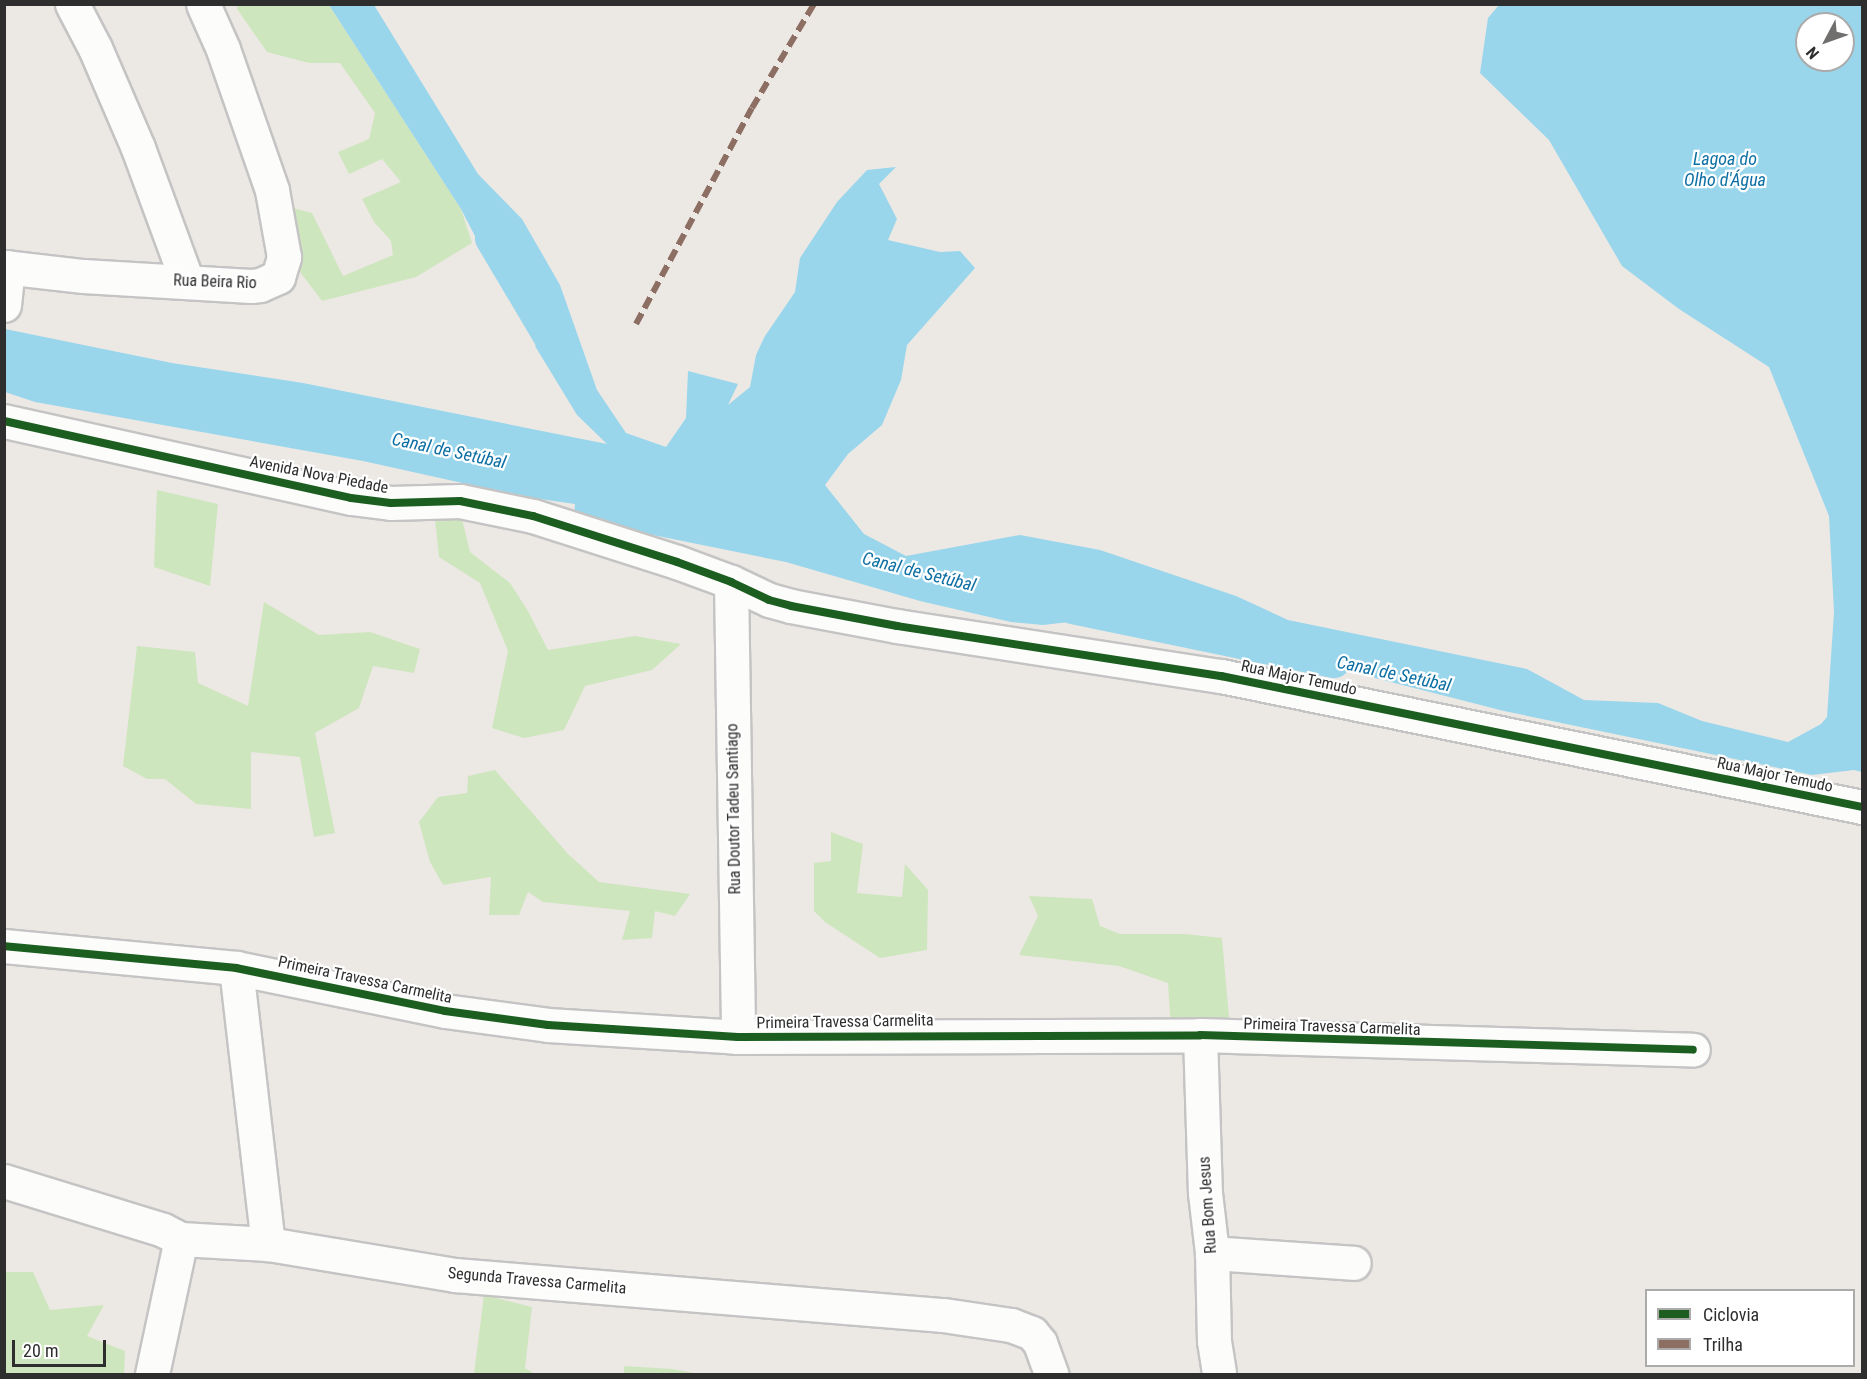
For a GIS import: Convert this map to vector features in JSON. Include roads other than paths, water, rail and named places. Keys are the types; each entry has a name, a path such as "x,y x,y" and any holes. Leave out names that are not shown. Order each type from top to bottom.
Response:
{"street":[{"path":"72,4 95,48 138,148 187,281"},
{"name":"Rua Beira Rio","path":"6,267 83,276 260,285 279,277 284,257 272,190 223,49 203,4"},
{"path":"4,305 6,267"},
{"name":"Avenida Nova Piedade","path":"4,421 351,498 401,503 460,501 494,507 590,533 731,582"},
{"name":"Rua Major Temudo","path":"731,582 769,600 791,606 897,626 1221,676 1863,807"},
{"name":"Rua Doutor Tadeu Santiago","path":"731,582 738,1036"},
{"name":"Primeira Travessa Carmelita","path":"4,946 236,968 455,1013 548,1025 738,1036 1200,1035 1692,1050"},
{"path":"236,968 268,1244"},
{"name":"Rua Bom Jesus","path":"1200,1035 1206,1193 1212,1253 1214,1331 1219,1374"},
{"name":"Segunda Travessa Carmelita","path":"4,1181 163,1230 181,1239 268,1244 455,1275 943,1315 1002,1323 1022,1327 1032,1333 1045,1354 1051,1374"},
{"path":"152,1374 181,1239"},
{"path":"1212,1253 1354,1263"}],"water":[{"name":"Lagoa do Olho d'Água","path":"329,5 374,5 478,174 522,219 560,285 597,390 626,433 666,447 686,418 688,371 738,384 728,405 750,387 756,355 765,336 795,292 800,258 837,202 867,170 896,167 879,184 897,219 888,240 940,252 960,251 975,268 907,345 901,380 882,425 848,454 825,485 864,534 906,556 1020,535 1100,550 1236,596 1288,620 1527,669 1584,700 1658,703 1702,721 1788,742 1821,724 1827,717 1834,612 1829,516 1769,367 1679,309 1622,266 1549,140 1480,73 1488,18 1499,5 1862,5 1862,772 1854,770 1812,775 1504,711 1336,668 1236,635 1196,627 1155,612 1043,625 1011,622 920,601 786,562 574,519 575,504 526,497 363,461 35,402 5,392 5,329 172,363 303,383 607,444 577,415 535,346 545,333 533,302 507,266 491,267 461,209"}],"waterway":[{"path":"491,238 561,356"},
{"name":"Canal de Setúbal","path":"1072,607 1333,661"}]}
